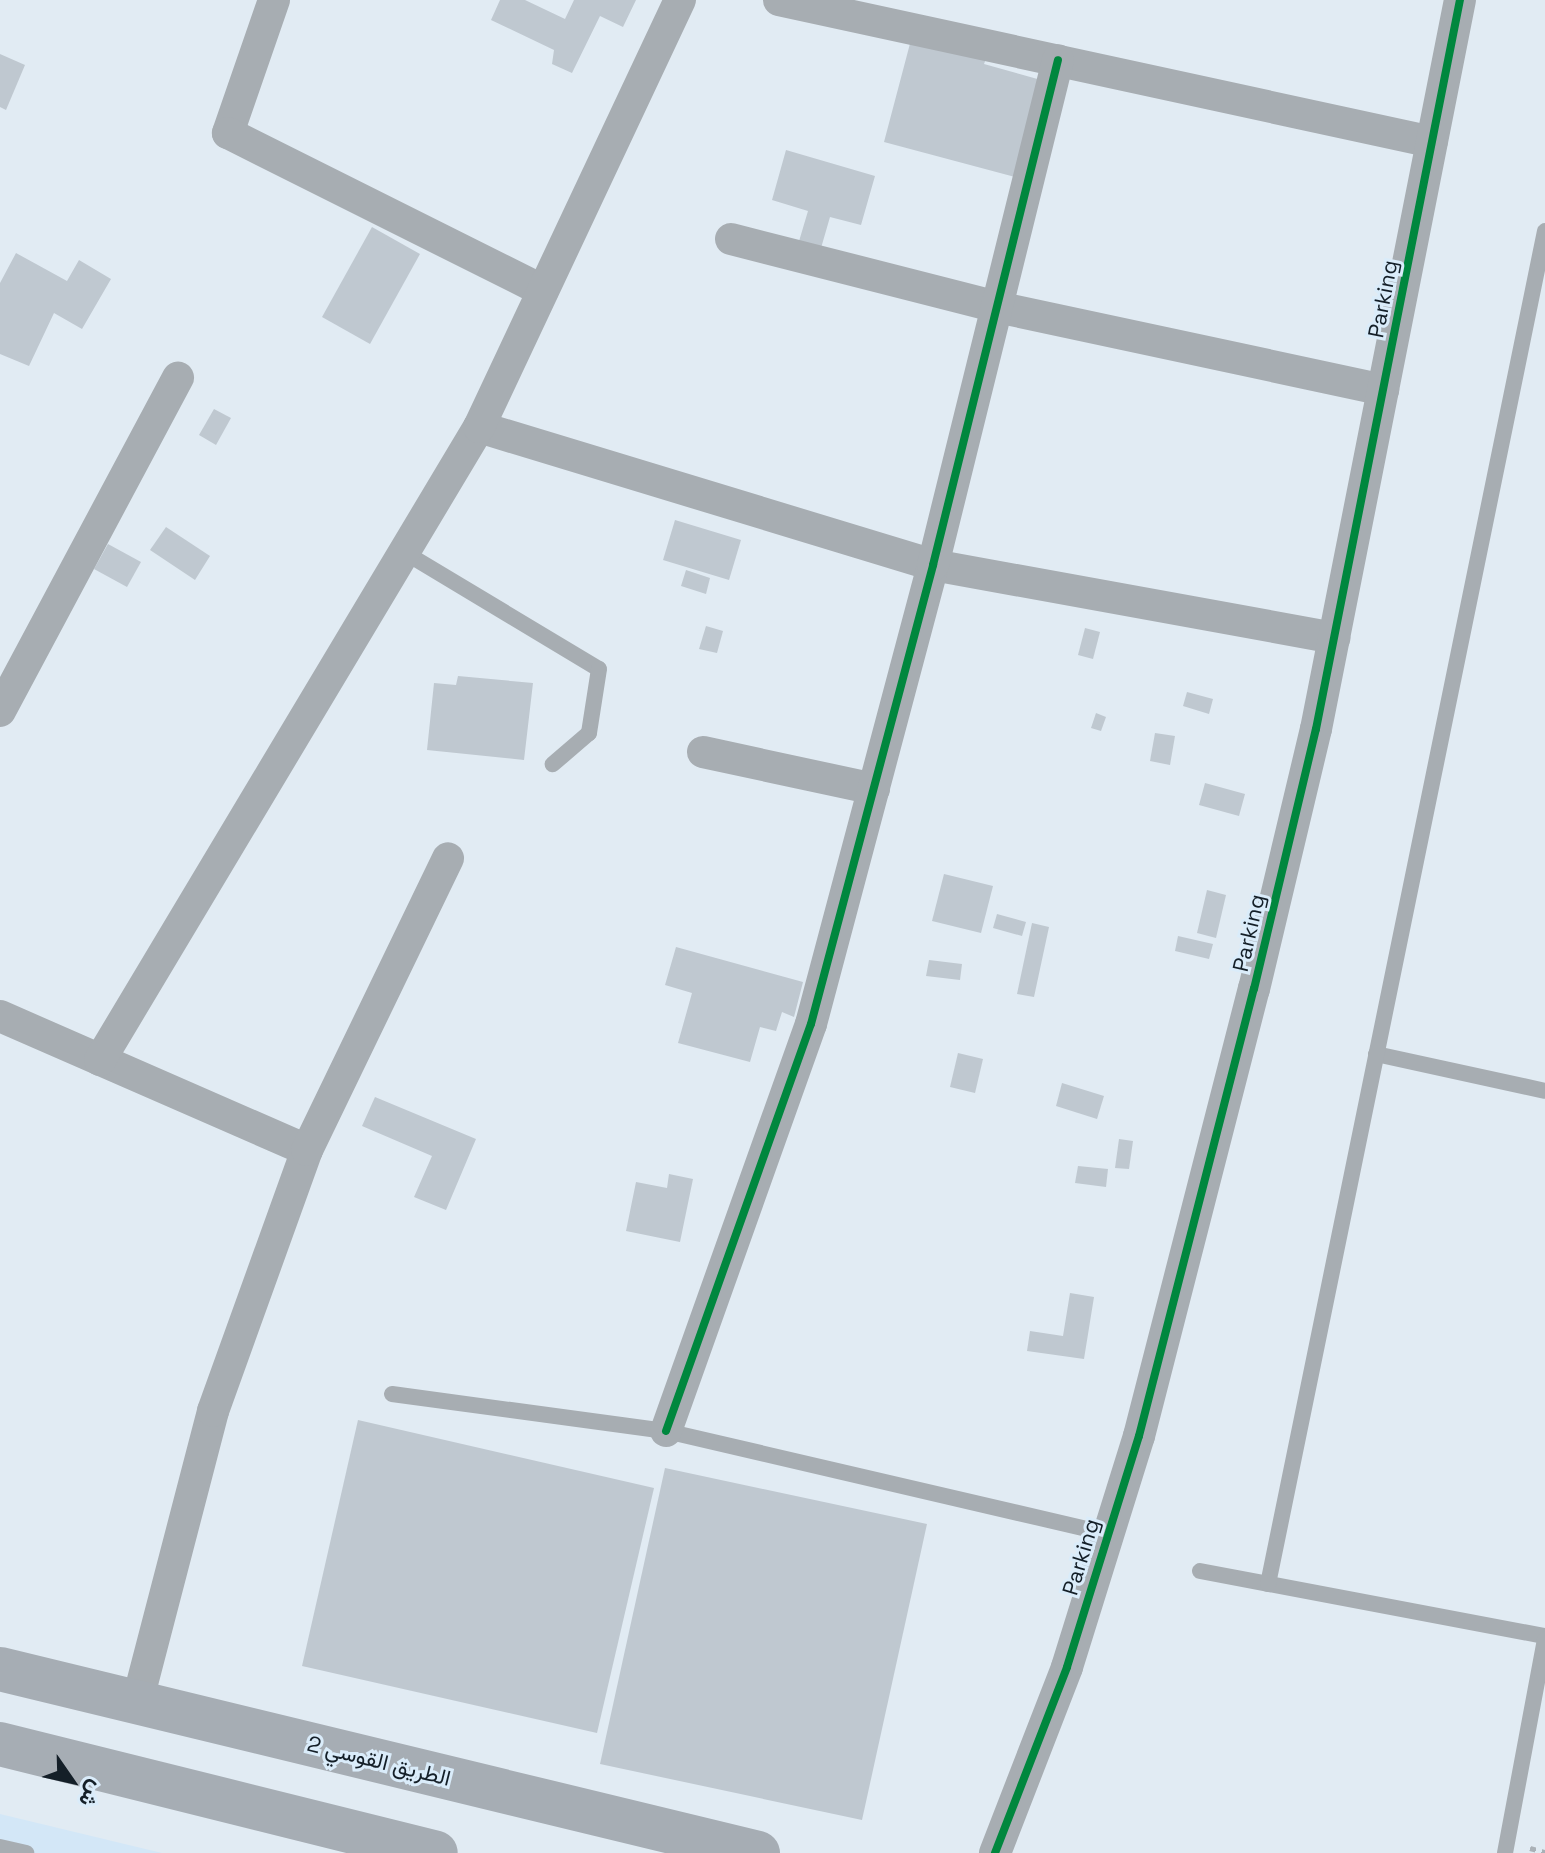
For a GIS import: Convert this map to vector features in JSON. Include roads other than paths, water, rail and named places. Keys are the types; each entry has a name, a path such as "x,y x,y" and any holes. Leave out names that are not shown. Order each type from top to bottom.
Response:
{"highway":[{"name":"الطريق القوسي 2","path":"0,1669 758,1853"},
{"path":"0,1744 436,1853"}],"street":[{"path":"274,0 228,133 543,291"},
{"path":"100,1060 479,427 680,0"},
{"path":"779,0 1432,142"},
{"name":"Parking","path":"995,1853 1067,1667 1139,1436 1254,989 1334,638 1460,0"},
{"path":"666,1431 811,1024 933,565 1058,60"},
{"path":"731,239 997,307 1383,390"},
{"path":"0,711 178,377"},
{"path":"479,427 933,565 1334,638"},
{"path":"703,752 874,789"},
{"path":"137,1703 213,1411 307,1150 448,858"},
{"path":"0,1016 307,1150"}],"lane":[{"path":"1268,1584 1376,1054 1537,313 1545,231"},
{"path":"404,552 599,669 589,733 553,764"},
{"path":"1376,1054 1545,1091"},
{"path":"392,1394 666,1431 1107,1534"},
{"path":"1200,1571 1545,1638 1505,1853"},
{"path":"0,1847 26,1853"}]}
